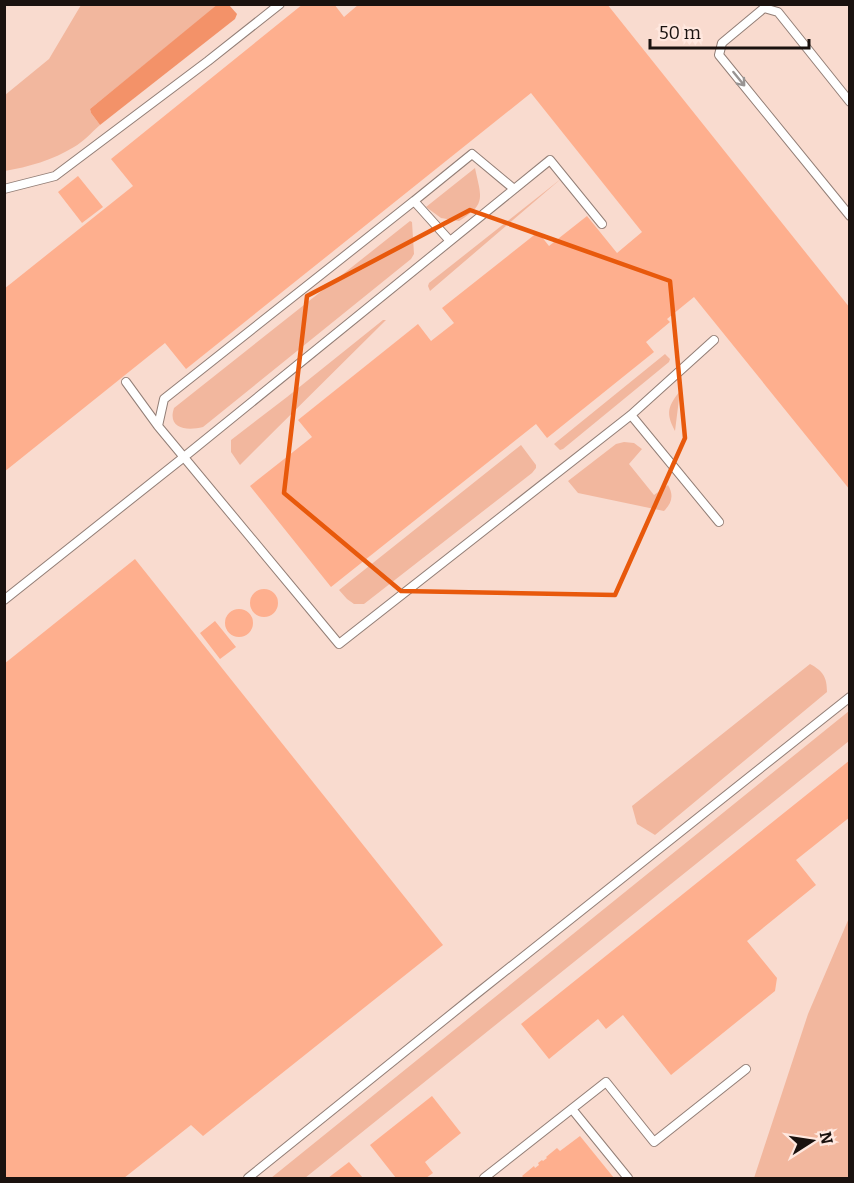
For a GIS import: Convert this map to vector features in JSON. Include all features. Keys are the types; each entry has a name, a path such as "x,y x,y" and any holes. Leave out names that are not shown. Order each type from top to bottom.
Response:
{"lane":[{"path":"4,189 55,176 280,4"},
{"path":"849,102 778,12 763,6 722,43 719,55 849,216"},
{"path":"158,426 164,399 472,154 514,189"},
{"path":"4,600 550,160 602,224"},
{"path":"414,201 450,241"},
{"path":"126,382 158,426 339,644 631,415 714,340"},
{"path":"631,415 718,522"},
{"path":"248,1179 849,697"},
{"path":"484,1179 606,1082 654,1142 746,1070"},
{"path":"572,1109 628,1179"}],"highlighted area":[{"path":"470,210 670,281 685,438 615,595 401,591 284,493 307,296"}],"shaded area":[{"path":"218,4 229,5 237,14 235,19 100,125 90,109"},
{"path":"5,5 849,5 849,1018 777,1178 5,1178"},
{"path":"81,5 218,5 90,109 100,125 81,143 49,159 5,171 5,95 49,59"},
{"path":"475,168 480,199 468,215 459,221 441,218 426,207"},
{"path":"562,178 430,291 429,283"},
{"path":"410,221 412,222 414,254 411,259 203,427 191,429 176,424 173,420 174,408"},
{"path":"383,320 386,320 240,465 231,452 231,440"},
{"path":"665,354 670,359 669,362 563,449 560,450 554,444"},
{"path":"680,391 675,431 669,411"},
{"path":"634,443 642,449 629,464 654,495 668,485 671,499 664,511 578,493 568,481 616,444"},
{"path":"521,445 536,465 532,473 364,604 354,604 339,590"},
{"path":"810,664 823,675 827,692 655,835 637,824 632,806"},
{"path":"849,711 849,741 305,1178 271,1178"},
{"path":"849,918 849,1178 754,1178 808,1014"}],"building":[{"path":"303,4 334,4 344,17 359,4 607,4 850,308 850,490 694,297 667,319 670,322 646,342 654,352 547,438 536,424 331,587 250,486 312,437 298,420 418,324 431,341 454,323 442,308 538,232 549,246 587,216 617,253 642,232 531,93 186,369 165,343 4,472 4,289 133,186 111,159"},
{"path":"78,176 103,207 82,223 58,192"},
{"path":"135,559 443,945 203,1136 191,1125 124,1178 4,1178 4,664"},
{"path":"264,589 274,593 278,603 274,613 264,617 254,613 250,603 254,593"},
{"path":"239,609 249,613 253,623 249,633 239,637 229,633 225,623 229,613"},
{"path":"215,621 236,647 220,659 200,633"},
{"path":"850,760 850,817 796,860 816,885 747,941 777,978 775,991 671,1075 623,1015 606,1029 598,1019 549,1059 521,1024"},
{"path":"432,1096 461,1133 425,1162 433,1173 426,1178 396,1178 370,1145"},
{"path":"580,1136 614,1178 524,1178 522,1176 534,1166 535,1168 539,1165 538,1163 557,1148 560,1151"},
{"path":"349,1162 363,1178 328,1178"}]}
